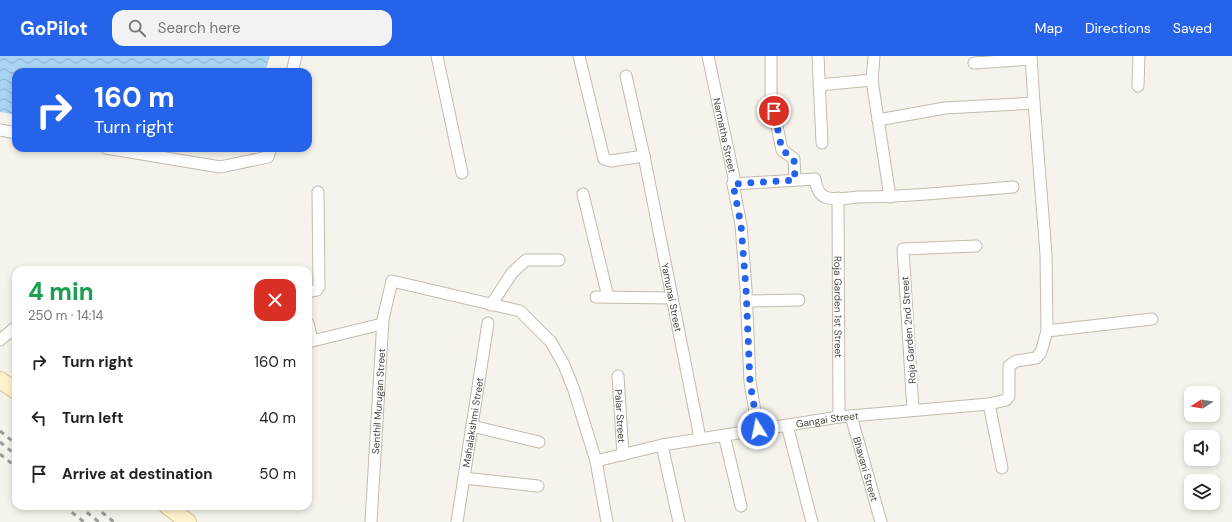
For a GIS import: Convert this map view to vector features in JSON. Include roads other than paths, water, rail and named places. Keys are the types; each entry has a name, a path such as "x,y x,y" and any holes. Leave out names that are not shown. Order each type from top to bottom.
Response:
{"street":[{"path":"293,68 296,56"},
{"path":"437,56 462,173"},
{"path":"579,56 604,159 611,162 644,156"},
{"name":"Narmatha Street","path":"708,56 734,178 733,184 741,225 750,382 758,429"},
{"path":"771,56 771,98 782,150 794,159 795,180"},
{"path":"818,56 822,143"},
{"path":"874,56 872,80 890,197"},
{"path":"1138,86 1139,56"},
{"path":"974,63 1031,57 1046,254 1046,331 1152,318"},
{"name":"Yamunai Street","path":"626,76 644,156 700,438"},
{"path":"819,85 872,80"},
{"path":"878,120 945,108 1034,103"},
{"path":"0,130 12,132"},
{"path":"130,152 220,167 268,157 270,152"},
{"path":"733,184 815,179 820,193 825,197 838,198 890,197 1013,187"},
{"path":"312,291 317,290 318,287 318,192"},
{"path":"583,194 608,297"},
{"name":"Roja Garden 1st Street","path":"838,198 845,416"},
{"name":"Roja Garden 2nd Street","path":"913,410 903,249 976,246"},
{"path":"559,260 526,260 512,273 491,305 520,311 551,342 564,365 574,390 596,461 607,522"},
{"name":"Senthil Murugan Street","path":"371,522 382,324 392,281 491,305"},
{"path":"596,297 672,298"},
{"path":"746,301 799,300"},
{"name":"Mahalakshmi Street","path":"457,522 488,323"},
{"path":"312,341 382,324"},
{"path":"0,340 12,330"},
{"name":"Gangai Street","path":"596,461 662,445 700,438 845,416 989,404 1006,400 1009,396 1009,366 1016,361 1036,358 1041,352 1046,331"},
{"name":"Palar Street","path":"618,376 623,455"},
{"path":"0,380 12,388"},
{"path":"989,404 1002,468"},
{"name":"Bhavani Street","path":"845,416 881,522"},
{"path":"787,425 812,522"},
{"path":"472,426 539,442"},
{"path":"724,435 741,506"},
{"path":"662,445 679,522"},
{"path":"464,478 538,486"},
{"path":"172,510 188,522"}],"water":[{"path":"0,56 270,56 266,68 12,68 12,114 0,112"}],"railway":[{"path":"0,431 12,441"},
{"path":"0,442 12,452"},
{"path":"0,454 12,464"},
{"path":"69,510 84,522"},
{"path":"84,510 99,522"},
{"path":"99,510 114,522"}]}
